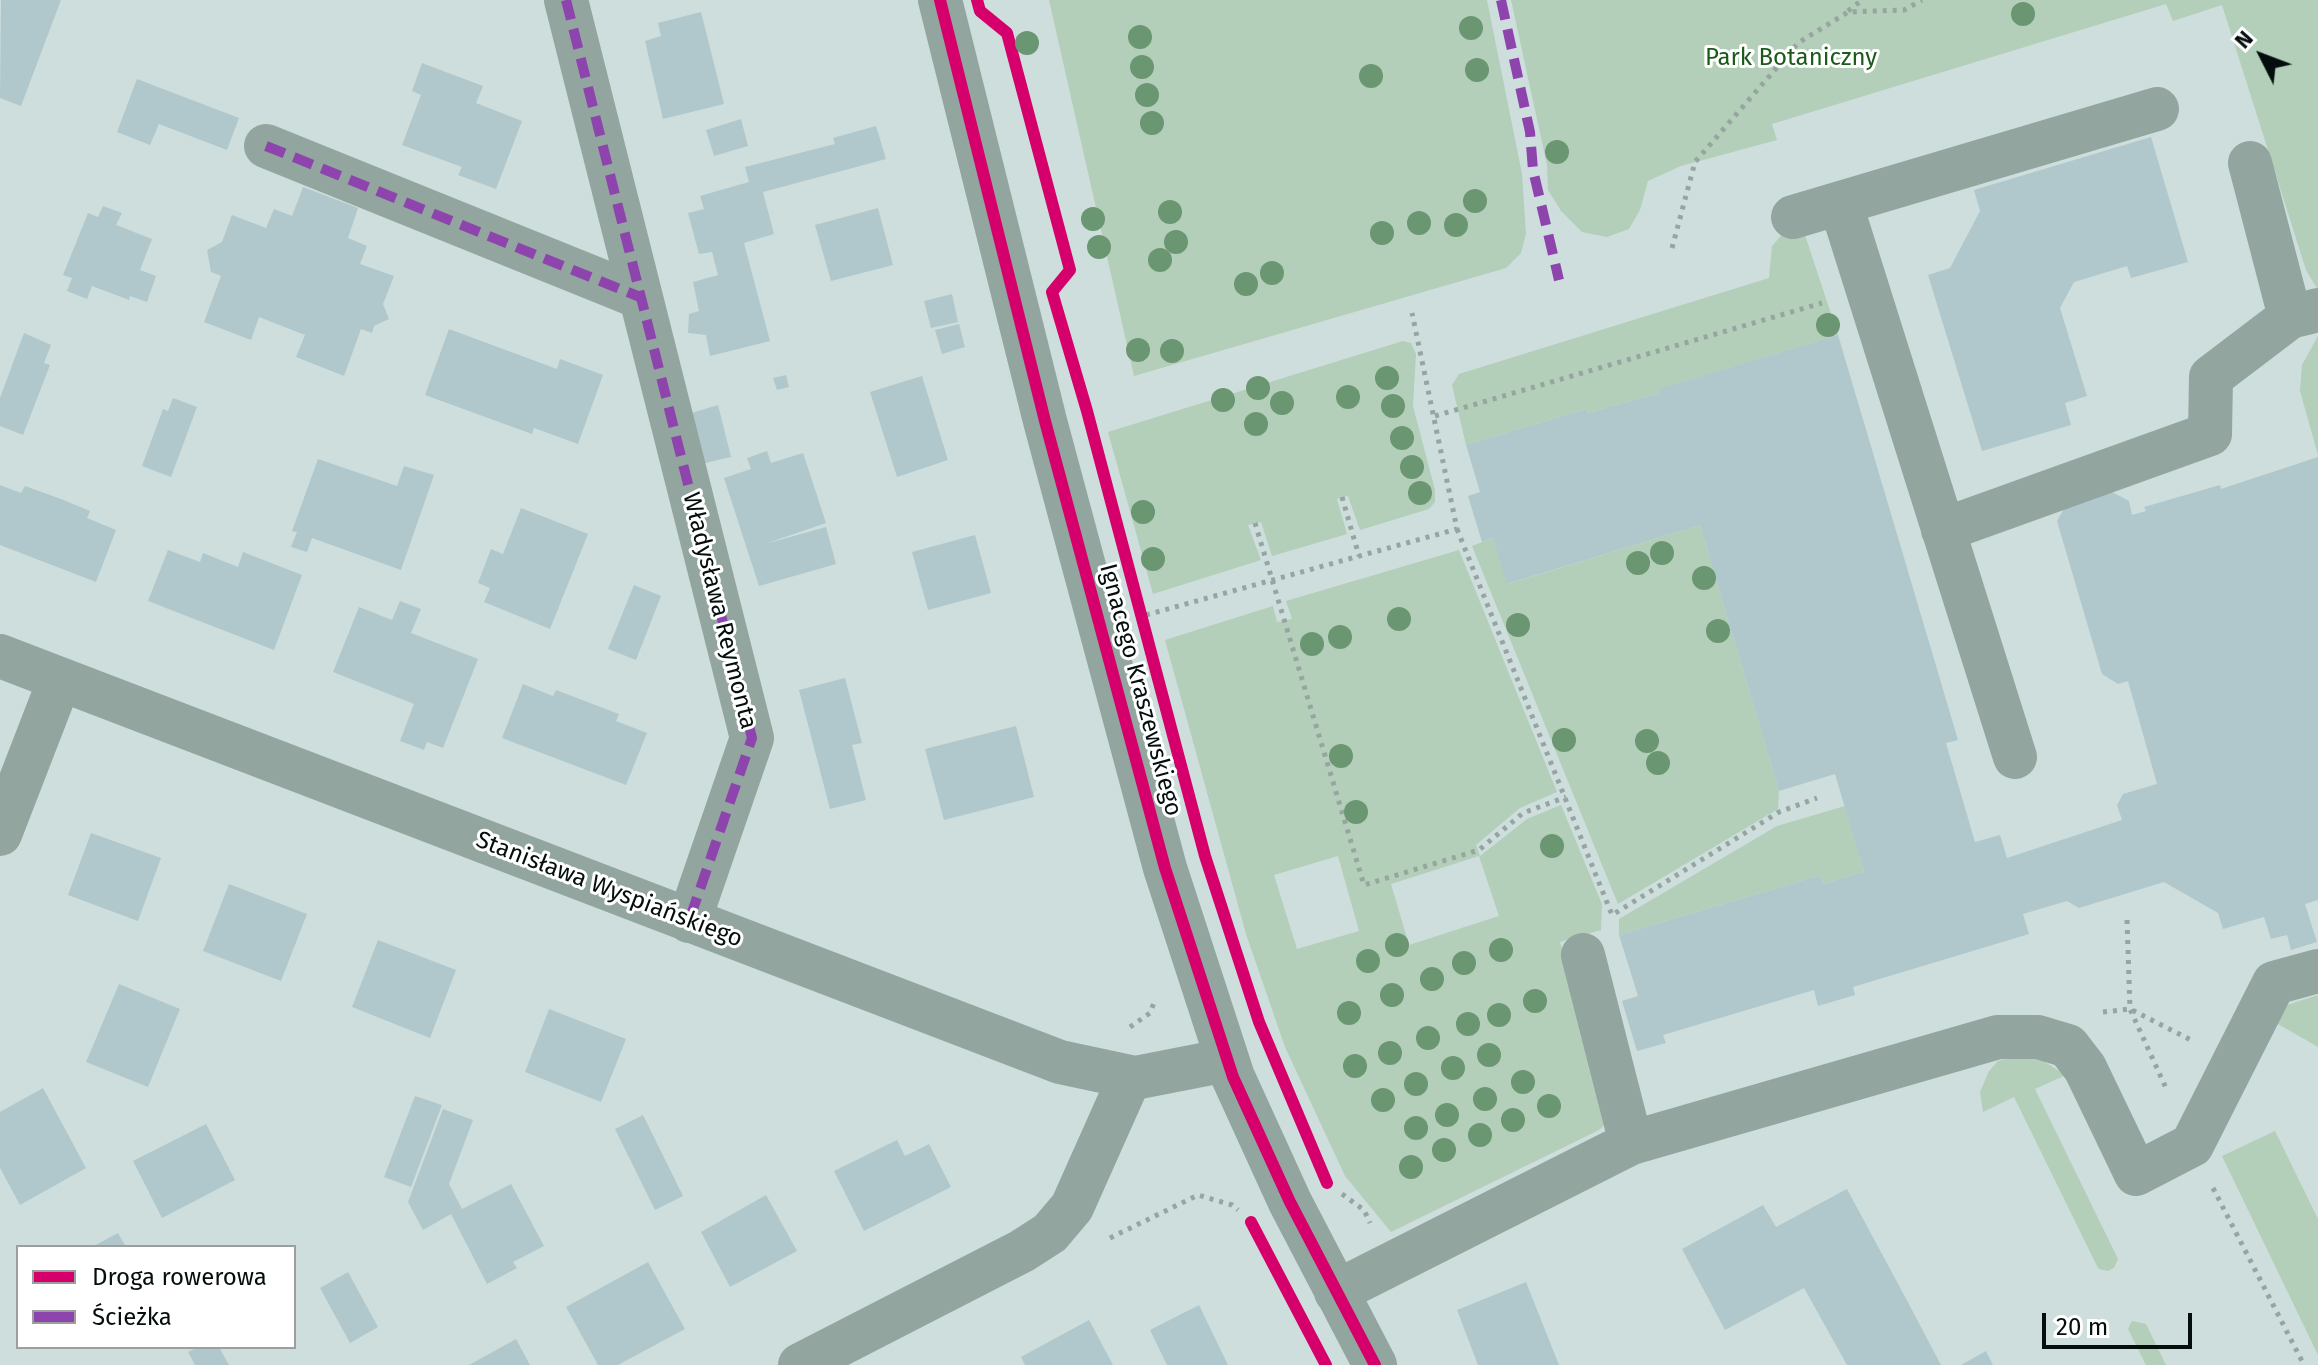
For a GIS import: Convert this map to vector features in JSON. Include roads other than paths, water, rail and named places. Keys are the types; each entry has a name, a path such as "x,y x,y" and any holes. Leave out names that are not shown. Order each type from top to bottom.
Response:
{"street":[{"name":"Władysława Reymonta","path":"566,0 752,738 689,921"},
{"name":"Ignacego Kraszewskiego","path":"940,0 1045,421 1165,868 1227,1060 1290,1202 1375,1365"},
{"path":"1793,217 2157,109"},
{"path":"266,146 640,297"},
{"path":"1943,530 2210,434 2211,377 2304,314 2250,163"},
{"path":"1841,205 2015,757"},
{"name":"Stanisława Wyspiańskiego","path":"0,656 1060,1062 1130,1077 1227,1060"},
{"path":"0,834 60,679"},
{"path":"1583,955 1631,1143"},
{"path":"1336,1292 1631,1143 1998,1037 2038,1037 2068,1046 2085,1068 2136,1174 2192,1145 2274,983 2318,971"},
{"path":"800,1365 1022,1251 1050,1233 1072,1207 1130,1077"}],"park label":[{"name":"Park Botaniczny","path":"1791,58"}]}
